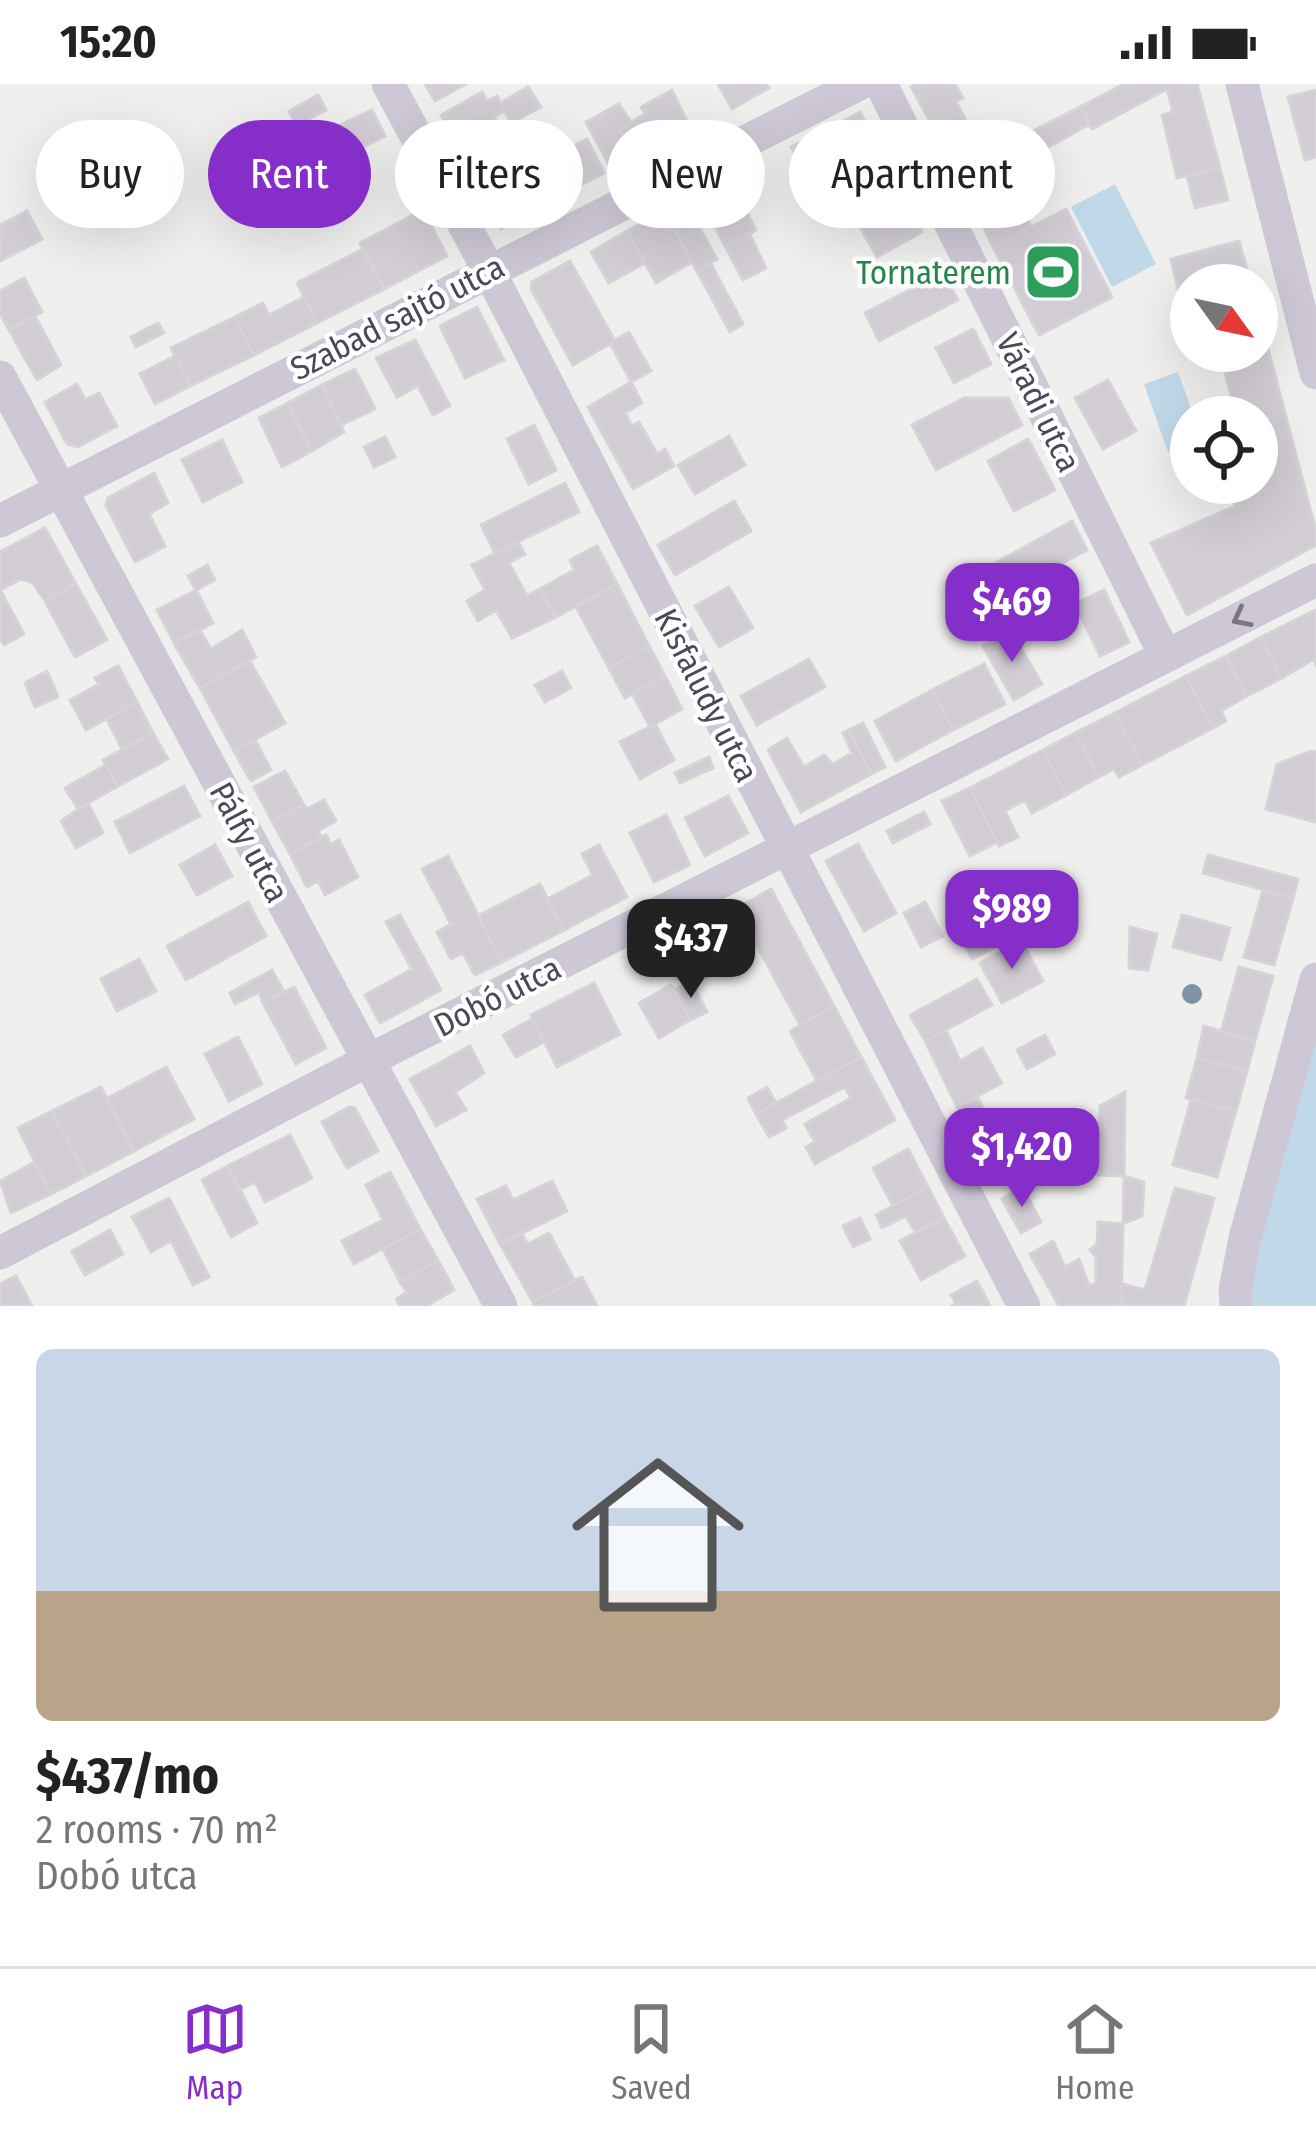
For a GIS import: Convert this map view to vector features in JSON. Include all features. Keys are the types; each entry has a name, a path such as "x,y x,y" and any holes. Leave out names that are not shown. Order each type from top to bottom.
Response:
{"street":[{"name":"Kisfaludy utca","path":"388,84 1024,1306"},
{"name":"Szabad sajtó utca","path":"0,521 859,84"},
{"name":"Váradi utca","path":"881,84 1165,656"},
{"path":"1242,84 1316,373"},
{"name":"Pálfy utca","path":"0,377 501,1306"},
{"name":"Dobó utca","path":"0,1253 1316,580"},
{"path":"1236,1306 1245,1238 1304,1074 1316,979"}],"shaded area":[{"path":"1115,184 1156,264 1112,287 1071,207"},
{"path":"1178,372 1187,396 1170,396 1170,451 1168,452 1144,384"},
{"path":"1316,979 1316,1306 1236,1306"}],"building":[{"path":"425,84 466,84 435,101"},
{"path":"718,84 766,84 769,88 732,109"},
{"path":"955,84 963,98 956,102 966,120 929,120 911,87"},
{"path":"1124,84 1197,84 1220,168 1177,178 1162,115 1173,112 1167,89 1092,129 1080,107"},
{"path":"528,87 541,107 509,120 500,103"},
{"path":"672,90 686,120 635,120 645,114 641,107"},
{"path":"1316,90 1316,157 1305,160 1288,97"},
{"path":"482,92 487,101 497,96 505,111 496,120 444,120 441,115"},
{"path":"318,95 326,110 310,120 294,120 289,111"},
{"path":"619,104 630,120 607,120 607,161 586,122"},
{"path":"1080,107 1090,124 1055,144 1054,120"},
{"path":"372,110 385,136 371,143 371,120 351,120"},
{"path":"587,139 604,173 583,184 583,141"},
{"path":"1220,168 1228,200 1195,208 1187,176"},
{"name":"Tornaterem","path":"1066,209 1112,297 1039,335 993,247 1030,228 1055,228 1055,215"},
{"path":"27,211 42,239 0,261 0,225"},
{"path":"395,225 432,228 447,256 384,289 360,243"},
{"path":"673,228 700,228 717,259 697,271"},
{"path":"673,228 692,262 656,283 627,231"},
{"path":"716,228 755,228 756,230 725,246"},
{"path":"861,228 920,228 922,232 877,257"},
{"path":"984,228 1027,228 993,247"},
{"path":"627,231 645,263 609,283 591,252"},
{"path":"749,233 766,268 743,280 725,246"},
{"path":"1239,241 1245,264 1172,264 1171,259"},
{"path":"363,249 384,289 317,323 297,283"},
{"path":"570,261 615,341 573,365 531,289 532,282"},
{"path":"711,264 743,324 730,332 697,271"},
{"path":"943,273 958,300 879,341 865,313"},
{"path":"24,278 42,312 9,330 0,313 0,291"},
{"path":"304,297 317,323 254,355 235,317 263,303 269,315"},
{"path":"477,307 504,360 465,378 440,326"},
{"path":"35,316 61,365 37,380 9,330"},
{"path":"235,317 254,355 190,386 171,348"},
{"path":"158,323 164,333 136,347 131,337"},
{"path":"973,329 991,364 954,383 936,348"},
{"path":"629,332 651,371 631,382 610,343"},
{"path":"415,340 450,406 433,415 418,386 397,397 376,358"},
{"path":"175,356 190,386 155,404 140,374"},
{"path":"355,369 375,409 341,425 322,385"},
{"path":"1225,372 1274,372 1316,545 1187,615 1151,543 1234,504 1278,504 1278,396 1231,396"},
{"path":"1108,380 1136,431 1103,449 1075,398"},
{"path":"631,382 642,403 625,413 632,426 639,422 657,454 665,449 674,466 633,489 588,407"},
{"path":"77,384 85,400 99,393 117,426 78,447 67,444 45,402"},
{"path":"322,385 344,432 312,451 288,403"},
{"path":"964,398 1008,398 1022,425 936,470 912,425"},
{"path":"288,403 312,451 282,467 259,418"},
{"path":"534,425 556,470 529,484 507,439"},
{"path":"729,436 745,465 695,494 678,465"},
{"path":"385,437 395,457 374,467 364,447"},
{"path":"1028,439 1055,490 1014,511 988,461"},
{"path":"222,440 242,482 203,502 182,460"},
{"path":"154,473 168,503 149,514 165,546 135,562 106,505 108,498"},
{"path":"565,483 579,512 495,553 481,525"},
{"path":"734,501 751,531 675,575 658,545"},
{"path":"1072,521 1087,550 1011,590 997,562"},
{"path":"45,528 76,584 45,601 33,583 21,579 0,590 0,552"},
{"path":"518,542 525,554 509,563 527,596 540,589 556,617 512,638 496,610 478,621 467,601 485,590 472,565"},
{"path":"597,546 617,584 556,617 540,589 574,570 570,560"},
{"path":"207,565 215,580 196,590 188,576"},
{"path":"76,584 107,640 75,657 45,601"},
{"path":"617,584 649,646 609,668 576,607"},
{"path":"729,587 753,628 719,647 695,606"},
{"path":"0,590 24,634 4,645 0,638"},
{"path":"196,590 213,623 174,643 157,610"},
{"path":"1104,590 1129,642 1100,656 1075,604"},
{"path":"1316,610 1316,667 1314,659 1282,678 1261,637"},
{"path":"199,629 211,649 242,630 256,657 200,688 174,643"},
{"path":"1010,630 1042,684 1014,700 983,646"},
{"path":"1261,637 1282,678 1247,696 1226,656"},
{"path":"649,646 665,676 625,698 609,668"},
{"path":"1226,656 1247,696 1221,711 1226,721 1213,728 1186,676"},
{"path":"809,659 825,687 757,725 741,696"},
{"path":"250,661 285,723 234,751 200,688"},
{"path":"984,664 1005,704 953,730 932,690"},
{"path":"118,666 137,702 86,730 70,700 99,684 95,678"},
{"path":"47,671 58,697 35,707 25,683"},
{"path":"562,671 571,688 545,702 535,685"},
{"path":"665,676 682,709 650,727 632,693"},
{"path":"1186,676 1213,728 1142,765 1115,713"},
{"path":"932,690 953,730 896,761 875,721"},
{"path":"137,702 153,733 122,749 107,719"},
{"path":"1115,713 1142,765 1119,777 1114,769 1099,777 1075,733"},
{"path":"863,723 885,767 871,774 849,730"},
{"path":"655,724 674,760 640,779 620,742"},
{"path":"849,730 871,774 801,812 768,750 787,738 804,767 824,755 833,764 852,753 843,733"},
{"path":"153,733 168,759 118,786 103,760"},
{"path":"1075,733 1099,777 1066,795 1043,750"},
{"path":"255,740 271,770 251,781 234,751"},
{"path":"1043,750 1066,795 1032,813 1025,800 1005,811 1018,837 999,846 970,788"},
{"path":"1316,752 1315,822 1266,809 1277,764"},
{"path":"709,757 713,768 680,783 675,773"},
{"path":"106,765 118,786 78,809 65,788"},
{"path":"285,771 304,805 272,821 254,787"},
{"path":"184,786 200,816 130,853 115,822"},
{"path":"970,788 997,842 970,856 942,801"},
{"path":"728,796 748,833 705,856 685,818"},
{"path":"324,800 336,821 318,831 322,837 290,854 272,821"},
{"path":"88,803 103,833 76,848 61,821"},
{"path":"924,812 930,824 893,843 887,831"},
{"path":"666,815 690,865 654,882 630,833"},
{"path":"326,835 331,844 339,840 358,877 325,895 318,881 307,887 290,854"},
{"path":"858,844 896,913 864,931 826,861"},
{"path":"215,845 232,876 197,895 180,865"},
{"path":"599,845 627,897 564,930 547,899 593,875 582,854"},
{"path":"1208,855 1298,879 1293,898 1203,873"},
{"path":"448,856 502,962 475,975 463,953 451,959 437,932 451,924 422,869"},
{"path":"540,884 564,930 502,962 478,916"},
{"path":"771,889 834,1006 800,1025 750,933 733,943 719,918"},
{"path":"1263,890 1293,898 1274,965 1244,957"},
{"path":"248,902 266,936 186,980 167,946"},
{"path":"925,902 943,936 921,947 904,913"},
{"path":"400,915 441,990 380,1023 365,995 412,969 386,922"},
{"path":"1182,915 1230,928 1221,960 1173,947"},
{"path":"983,917 997,946 972,959 957,930"},
{"path":"719,918 741,958 707,977 685,936"},
{"path":"1130,927 1157,934 1148,970 1129,968"},
{"path":"1021,940 1043,981 1002,1003 980,963"},
{"path":"139,959 156,991 117,1011 101,979"},
{"path":"1239,967 1273,976 1255,1041 1221,1032"},
{"path":"272,970 284,992 263,1003 259,992 235,1004 230,993"},
{"path":"977,979 992,1005 925,1041 910,1015"},
{"path":"691,981 707,1012 690,1020 674,990"},
{"path":"594,983 620,1034 557,1067 531,1015"},
{"path":"671,985 690,1020 659,1038 639,1003"},
{"path":"294,987 326,1048 296,1064 263,1003"},
{"path":"834,1006 861,1057 817,1081 790,1031"},
{"path":"532,1019 544,1042 516,1057 503,1035"},
{"path":"1204,1026 1255,1041 1247,1071 1197,1058"},
{"path":"946,1030 960,1061 982,1048 1002,1083 957,1107 925,1041"},
{"path":"1045,1035 1055,1054 1027,1069 1017,1050"},
{"path":"238,1037 262,1084 229,1101 205,1054"},
{"path":"470,1046 484,1073 455,1092 466,1110 436,1126 410,1079"},
{"path":"861,1057 895,1120 815,1164 806,1147 815,1142 805,1124 851,1098 845,1087 782,1120 786,1128 769,1137 756,1114"},
{"path":"1197,1058 1247,1071 1236,1111 1186,1098"},
{"path":"166,1067 194,1119 134,1151 106,1099"},
{"path":"101,1087 134,1151 86,1176 52,1111"},
{"path":"767,1087 776,1103 756,1114 748,1098"},
{"path":"1125,1092 1124,1176 1098,1175 1100,1106"},
{"path":"977,1097 991,1123 1002,1114 1010,1117 1026,1146 990,1168 957,1107"},
{"path":"1191,1100 1236,1111 1217,1177 1173,1165"},
{"path":"355,1108 378,1151 347,1168 322,1122"},
{"path":"52,1111 86,1176 51,1194 18,1128"},
{"path":"290,1135 312,1178 265,1202 255,1182 239,1190 228,1166"},
{"path":"908,1149 928,1187 893,1206 873,1168"},
{"path":"35,1162 51,1194 11,1213 0,1181"},
{"path":"228,1166 257,1223 231,1237 202,1180"},
{"path":"390,1172 420,1229 354,1264 342,1241 383,1220 366,1185"},
{"path":"1124,1176 1144,1182 1142,1216 1123,1224"},
{"path":"552,1181 567,1211 500,1244 477,1199 506,1186 513,1200"},
{"path":"928,1187 944,1218 916,1233 906,1216 882,1228 876,1215"},
{"path":"1023,1188 1041,1222 1021,1233 1002,1199"},
{"path":"1175,1188 1214,1198 1184,1306 1121,1304 1122,1284 1145,1290"},
{"path":"169,1198 209,1277 193,1285 171,1241 151,1252 132,1217"},
{"path":"860,1218 870,1239 853,1247 843,1226"},
{"path":"944,1218 965,1256 921,1280 900,1241"},
{"path":"1098,1222 1123,1224 1121,1304 1059,1306 1030,1254 1053,1241 1065,1267 1079,1259 1089,1286 1096,1282 1096,1257 1090,1250 1097,1244"},
{"path":"420,1229 438,1260 400,1282 383,1249"},
{"path":"110,1230 123,1254 85,1275 72,1251"},
{"path":"521,1233 528,1244 549,1233 575,1281 533,1302 500,1244"},
{"path":"438,1260 454,1290 426,1306 400,1306 396,1299 407,1292 400,1282"},
{"path":"16,1276 32,1306 0,1306 0,1284"},
{"path":"582,1277 597,1306 534,1306 533,1302"},
{"path":"977,1281 990,1306 952,1306 956,1303 951,1295"}],"place":[{"name":"Tornaterem","path":"1053,272"}]}
